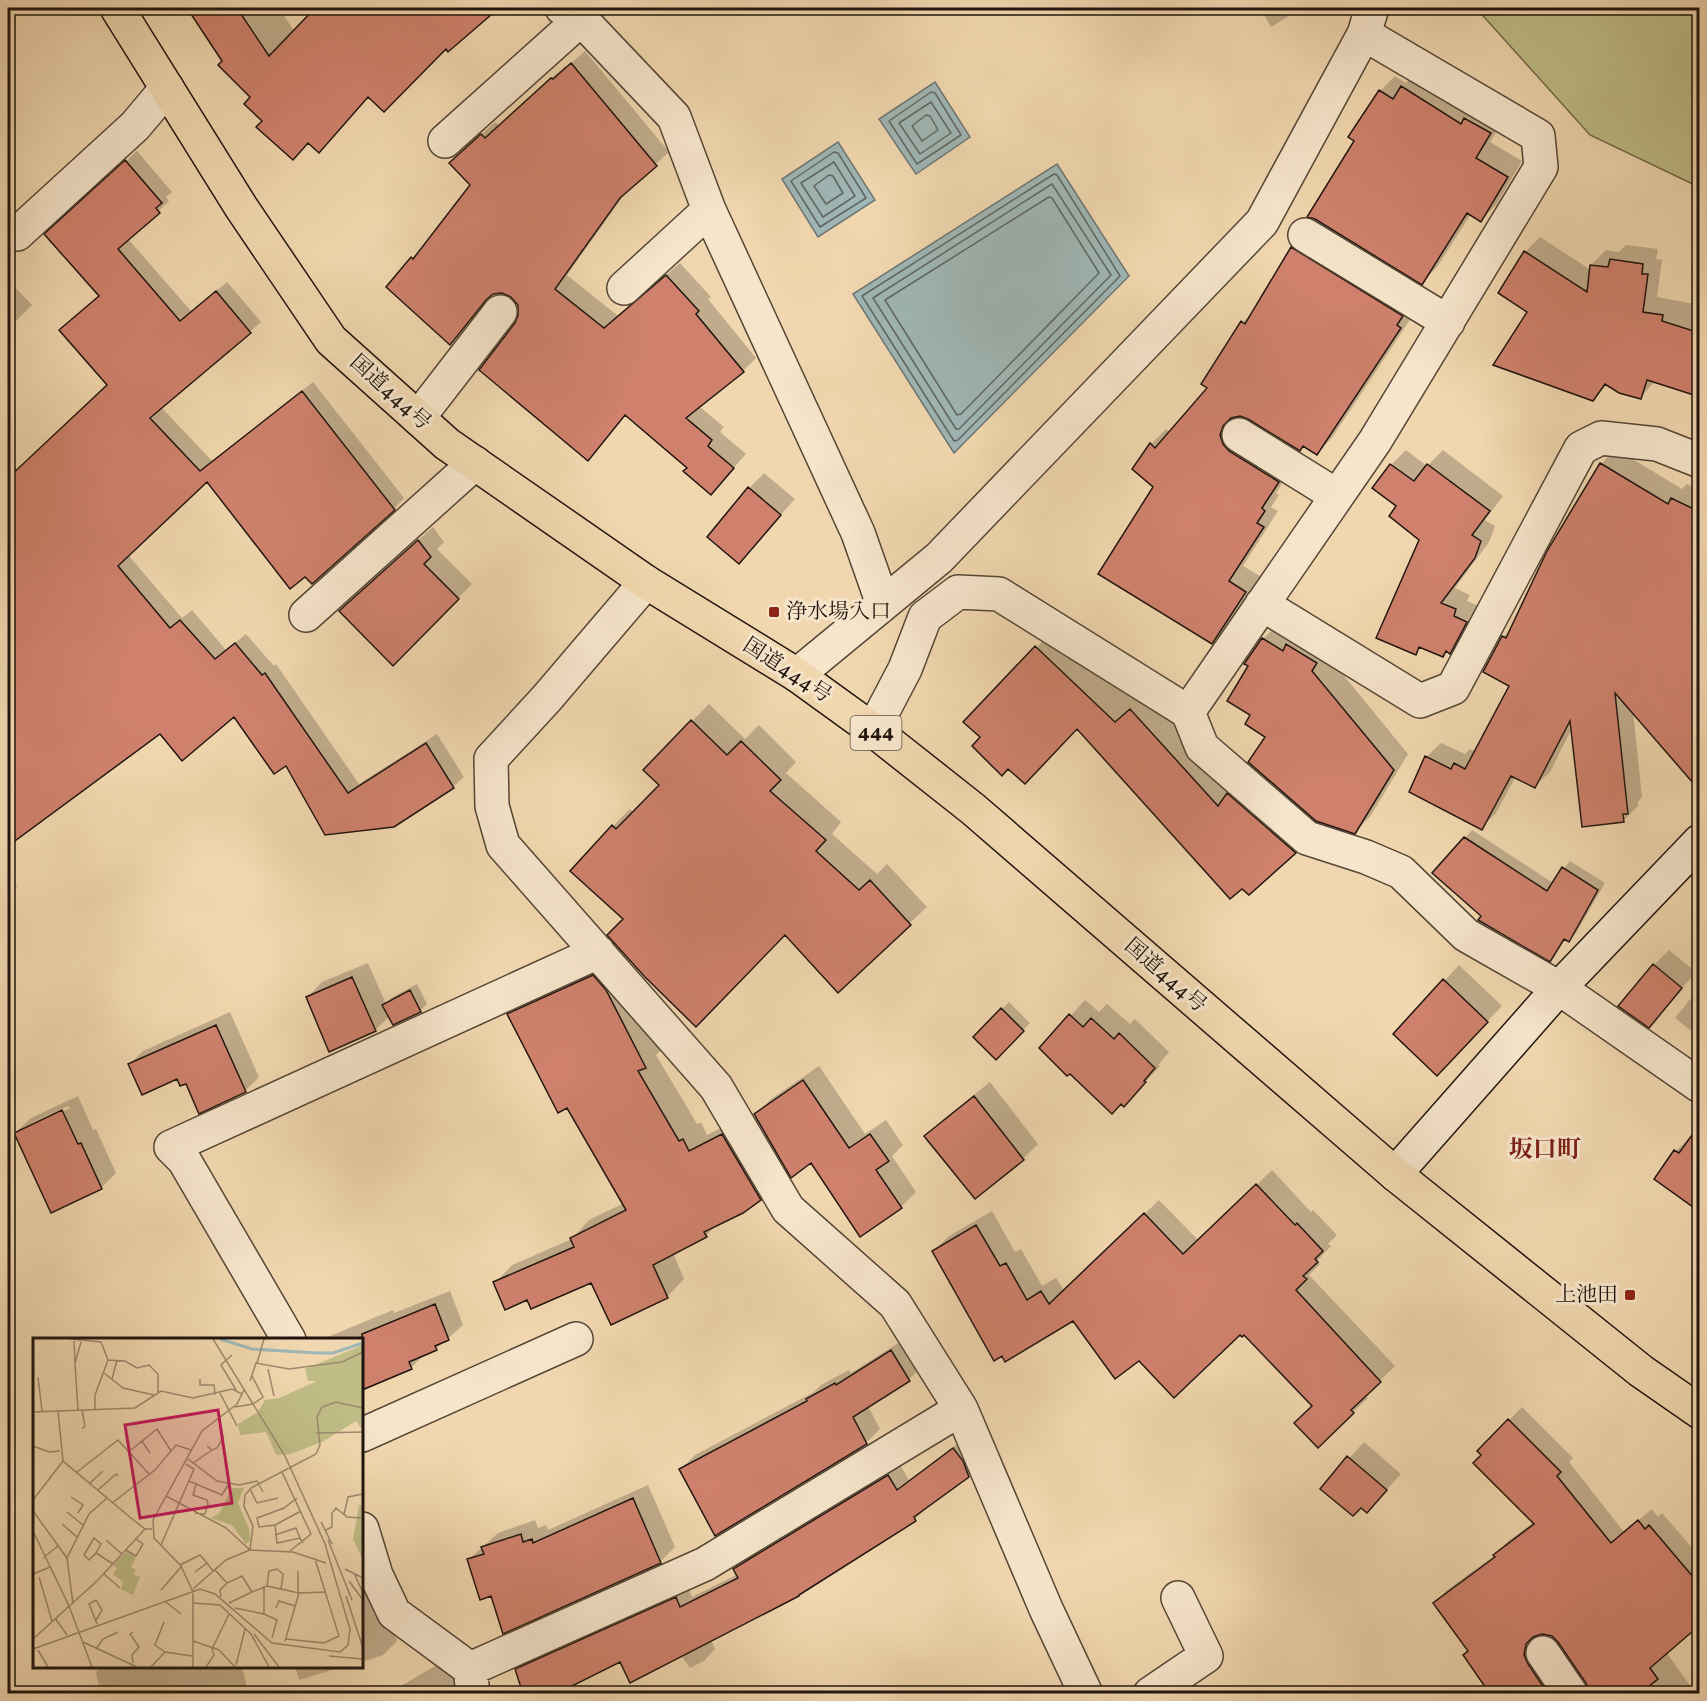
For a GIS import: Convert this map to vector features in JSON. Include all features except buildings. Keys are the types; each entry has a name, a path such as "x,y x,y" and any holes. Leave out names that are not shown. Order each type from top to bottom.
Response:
{"highway":[{"name":"国道444号","path":"117,8 241,207 331,340 417,418 447,444 646,582 797,675 873,730 973,809 1395,1174 1641,1371 1700,1412"}],"street":[{"path":"445,141 572,13 674,117 709,210 858,533 883,604"},
{"path":"797,675 939,558 1262,222 1368,21 1538,136 1541,167 1375,441 1188,712"},
{"path":"17,234 135,126 167,88"},
{"path":"624,288 709,210"},
{"path":"1305,235 1448,322"},
{"path":"417,418 500,312"},
{"path":"1239,435 1337,496"},
{"path":"1262,604 1420,701 1453,688 1581,448 1601,438 1657,444 1700,461"},
{"path":"306,615 475,463"},
{"path":"646,582 547,698 490,759 492,806 503,845 716,1087 788,1209 895,1304 961,1409 1046,1609 1086,1694"},
{"path":"873,730 905,669 925,617 958,592 999,594 1188,712 1202,747 1307,838 1366,857 1401,872 1466,935 1559,988 1700,1086"},
{"path":"1395,1174 1559,988 1700,841"},
{"path":"288,1338 184,1160 171,1147 598,952"},
{"path":"363,1435 576,1339"},
{"path":"363,1532 376,1575 394,1613 471,1681 705,1564 961,1409"},
{"path":"1150,1694 1206,1656 1178,1598"},
{"path":"1543,1653 1571,1694"}],"shaded area":[{"path":"1476,8 1699,8 1699,187 1590,135"}],"water":[{"path":"935,82 970,137 916,174 879,119"},
{"path":"838,142 875,200 818,237 782,179"},
{"path":"1057,164 1129,276 954,453 853,294"}],"place":[{"name":"浄水場入口","path":"774,612"},
{"name":"上池田","path":"1630,1295"}],"district":[{"name":"坂口町","path":"1545,1151"}]}
